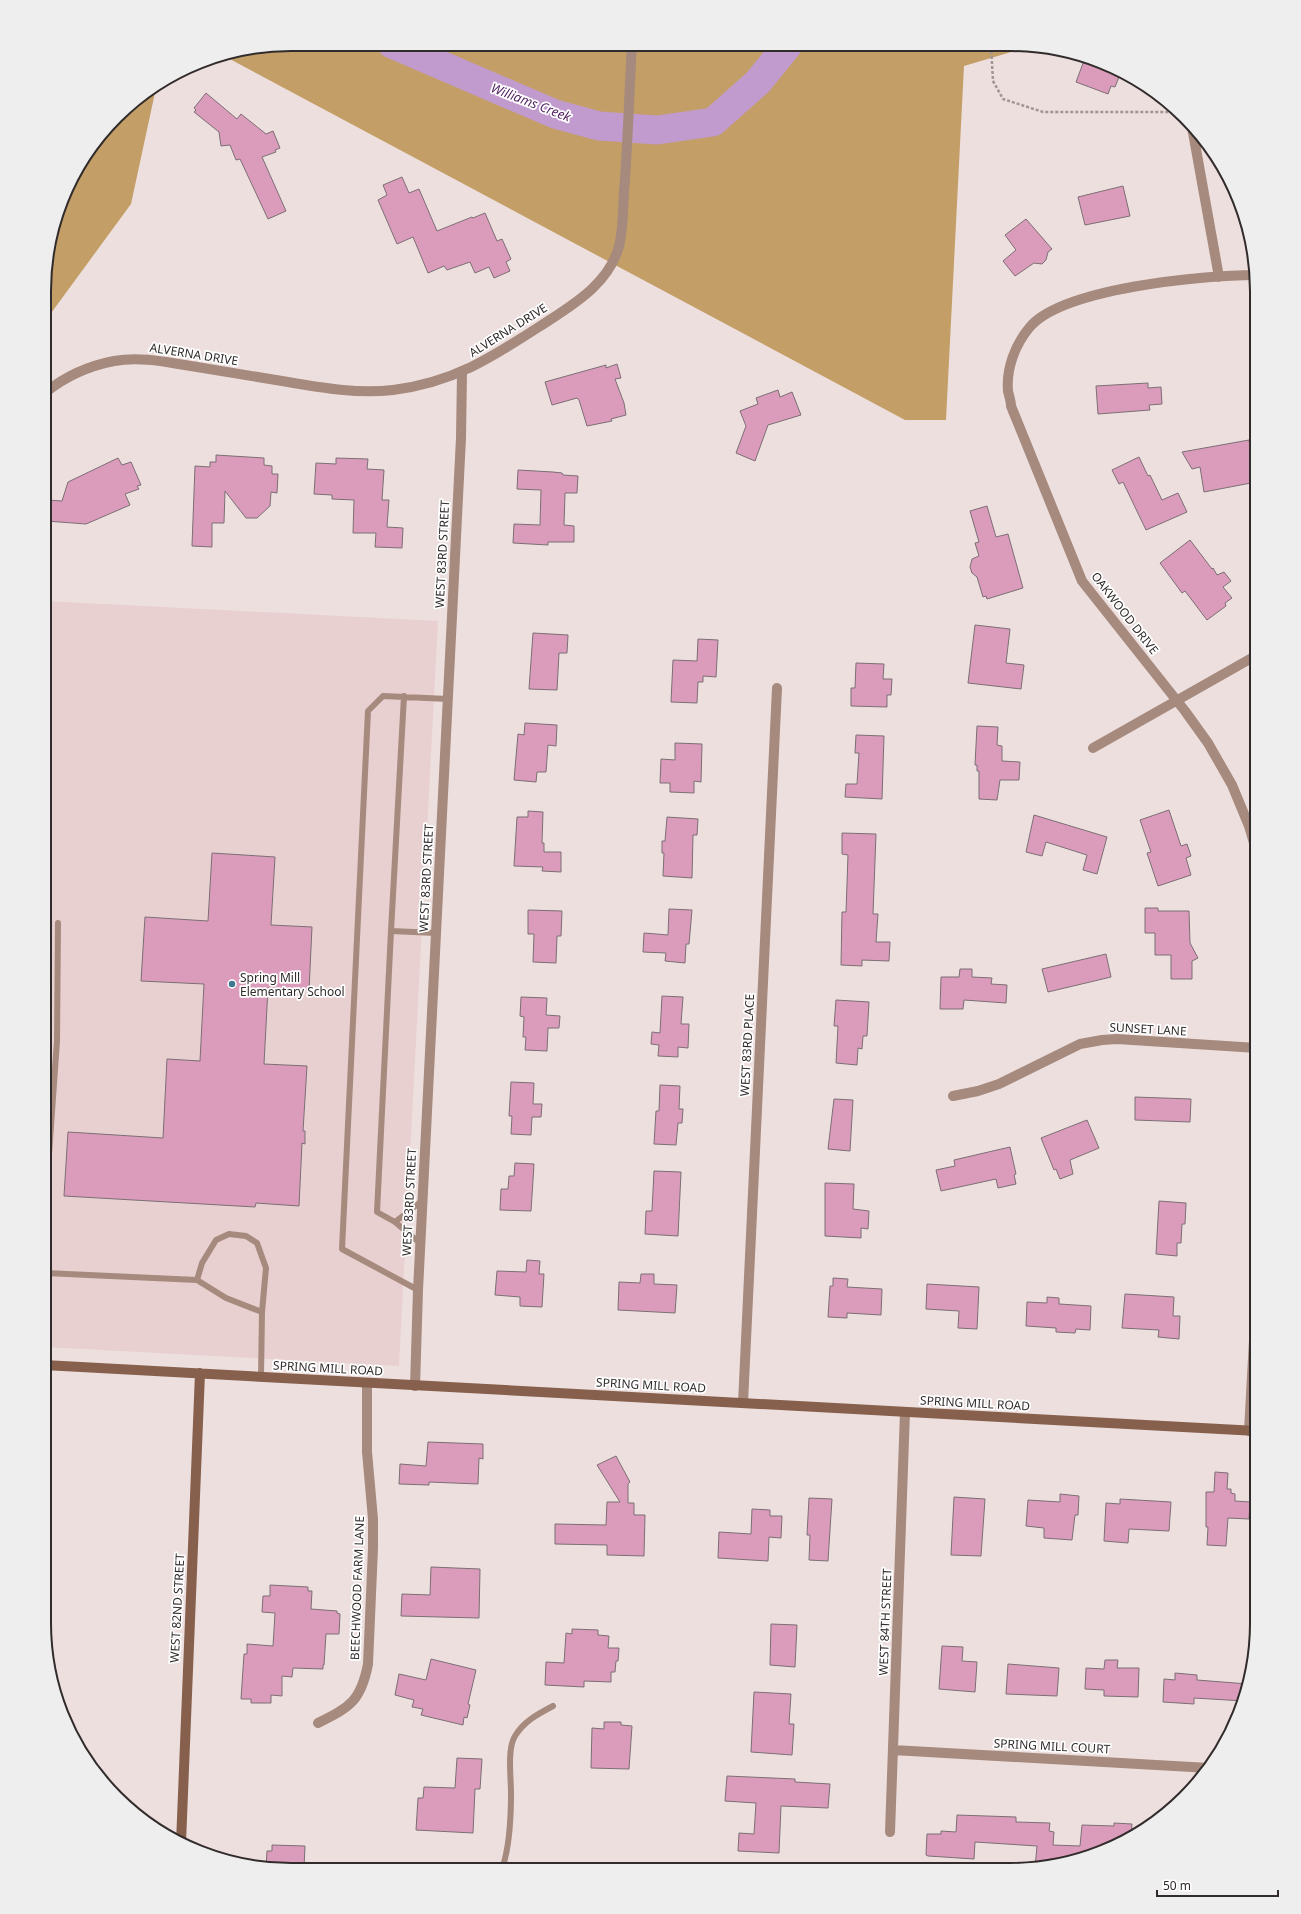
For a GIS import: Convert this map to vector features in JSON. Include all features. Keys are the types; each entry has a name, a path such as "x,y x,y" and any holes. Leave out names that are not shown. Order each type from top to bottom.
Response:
{"street":[{"name":"ALVERNA DRIVE","path":"51,388 66,378 100,364 130,360 160,361 328,389 355,391 392,390 412,387 462,372 492,357 575,303 598,283 612,263 620,242 625,181 632,51"},
{"path":"1194,138 1220,277"},
{"name":"OAKWOOD DRIVE","path":"1249,275 1145,285 1068,303 1050,312 1029,328 1017,346 1011,361 1008,391 1011,406 1082,581 1177,700 1208,742 1232,785 1250,829"},
{"name":"WEST 83RD STREET","path":"415,1386 420,1243 461,438 462,372"},
{"path":"1093,748 1250,659"},
{"name":"WEST 83RD PLACE","path":"743,1403 777,688"},
{"name":"SUNSET LANE","path":"953,1096 990,1088 1030,1070 1067,1050 1095,1041 1117,1039 1250,1048"},
{"name":"SPRING MILL ROAD","path":"51,1365 1250,1431"},
{"name":"WEST 82ND STREET","path":"180,1836 200,1373"},
{"name":"BEECHWOOD FARM LANE","path":"318,1723 340,1712 351,1704 359,1694 364,1683 368,1664 373,1519 367,1452 367,1383"},
{"name":"WEST 84TH STREET","path":"890,1832 905,1412"},
{"name":"SPRING MILL COURT","path":"893,1750 1201,1768"}],"lane":[{"path":"418,1290 342,1249 368,711 383,696 448,699"},
{"path":"404,696 376,1212 395,1222 420,1243"},
{"path":"51,1126 57,1041 58,923"},
{"path":"391,931 436,933"},
{"path":"395,1222 423,1200"},
{"path":"197,1280 202,1263 216,1240 229,1234 246,1236 257,1243 266,1268 262,1312 261,1377"},
{"path":"51,1273 197,1280 226,1298 262,1312"},
{"path":"504,1863 509,1825 510,1757 514,1737 522,1725 533,1716 553,1706"}],"path":[{"path":"991,51 993,81 1003,99 1043,112 1169,112"}],"shaded area":[{"path":"291,51 1014,51 964,66 946,420 905,420 230,59 259,53"},
{"path":"155,93 131,204 51,313 53,259 59,229 69,199 83,171 101,145 121,121"},
{"name":"Spring Mill Elementary School","path":"51,601 438,621 399,1366 51,1347"}],"building":[{"path":"1083,63 1102,69 1119,77 1115,87 1111,86 1108,94 1076,82"},
{"path":"206,93 237,119 241,114 266,134 273,131 280,148 275,150 276,152 262,157 286,211 268,219 240,159 236,160 230,145 221,146 219,132 194,112 196,110 194,108"},
{"path":"402,177 409,193 419,189 437,231 485,213 497,241 502,239 511,259 506,262 510,271 494,278 489,267 475,273 470,262 447,270 444,266 428,273 413,237 397,244 378,200 387,195 383,185"},
{"path":"1123,186 1130,216 1085,225 1078,197"},
{"path":"1026,219 1052,249 1048,252 1046,260 1042,264 1034,263 1015,276 1003,261 1016,250 1005,235"},
{"path":"617,364 621,378 615,379 624,403 626,415 611,419 612,421 587,426 579,400 577,398 552,405 545,382 606,365 606,368"},
{"path":"1148,383 1148,388 1161,387 1162,404 1149,405 1150,410 1098,414 1096,386"},
{"path":"778,390 780,397 792,392 801,415 768,425 755,461 736,453 746,426 740,411 758,404 756,398"},
{"path":"1249,440 1250,483 1204,492 1200,467 1192,469 1182,452"},
{"path":"216,455 264,458 264,465 272,466 272,474 278,474 277,493 271,492 270,506 257,518 246,518 225,491 224,523 212,523 212,547 192,546 195,466 210,467 210,462 216,462"},
{"path":"1139,457 1148,476 1150,475 1162,500 1178,493 1187,512 1146,530 1123,482 1119,484 1112,470"},
{"path":"118,458 122,465 131,462 141,485 137,486 139,489 125,494 130,505 86,524 51,521 51,500 62,501 68,482"},
{"path":"336,458 368,459 367,469 384,470 382,500 389,500 387,527 403,528 402,548 375,547 376,533 353,533 354,500 332,499 332,495 314,494 316,463 336,464"},
{"path":"518,470 553,472 562,473 563,475 578,476 577,493 565,493 564,525 574,526 574,542 548,542 548,545 513,543 514,524 540,525 541,490 517,489"},
{"path":"987,506 996,537 1008,534 1023,588 987,599 986,596 983,597 977,577 972,573 970,567 972,559 979,556 975,543 979,542 970,511"},
{"path":"1190,540 1217,575 1224,572 1231,581 1223,587 1232,598 1225,603 1226,606 1207,620 1185,591 1182,593 1160,563"},
{"path":"975,625 1010,629 1006,663 1024,665 1021,689 968,683"},
{"path":"533,633 568,635 567,653 559,653 557,690 529,689"},
{"path":"698,639 718,640 716,677 703,676 703,682 698,682 697,703 671,702 673,660 697,661"},
{"path":"856,663 884,664 883,679 892,679 891,695 887,695 887,707 851,706 851,688 855,688"},
{"path":"525,723 557,725 556,746 548,745 546,772 537,772 536,782 514,780 518,734 524,735"},
{"path":"977,726 998,727 997,745 1002,746 1002,761 1020,762 1019,780 1000,780 997,800 979,799 979,771 977,771 977,765 975,765"},
{"path":"856,735 884,736 882,799 845,797 846,784 857,784 859,753 855,753"},
{"path":"675,743 702,744 701,782 694,781 694,793 670,792 670,783 660,783 661,759 675,760"},
{"path":"1169,810 1181,846 1187,844 1191,856 1186,858 1191,875 1158,886 1147,853 1151,852 1140,820"},
{"path":"528,811 543,812 542,843 544,843 544,852 561,852 561,872 542,871 543,867 514,866 517,817 528,817"},
{"path":"1034,815 1107,837 1097,874 1083,870 1087,855 1046,842 1042,856 1026,852"},
{"path":"667,817 698,819 697,835 693,835 692,878 663,876 664,853 662,853 662,841 665,841"},
{"path":"842,833 876,834 873,914 878,914 876,942 890,942 889,961 862,960 862,966 841,965 842,912 846,912 848,855 842,854"},
{"path":"212,853 275,857 271,925 312,927 309,990 268,988 264,1064 307,1066 303,1131 305,1131 305,1144 302,1143 299,1206 256,1203 255,1207 64,1196 68,1132 163,1138 167,1059 200,1061 204,984 141,981 145,917 208,921"},
{"path":"1145,908 1158,908 1158,911 1189,911 1190,943 1198,958 1192,961 1192,979 1171,979 1171,955 1155,955 1155,933 1145,933"},
{"path":"669,909 692,910 689,944 686,944 685,963 665,961 666,953 643,952 644,933 668,935"},
{"path":"528,910 562,911 561,936 557,936 556,963 533,962 534,934 528,934"},
{"path":"1106,954 1111,977 1048,992 1042,969"},
{"path":"960,969 972,969 972,977 992,978 991,984 1007,985 1006,1003 964,1000 963,1009 940,1009 941,977 959,977"},
{"path":"662,996 683,997 681,1024 689,1024 688,1048 678,1047 678,1057 658,1056 659,1045 651,1044 652,1032 660,1033"},
{"path":"521,997 547,998 546,1015 560,1016 559,1028 548,1028 547,1051 525,1050 526,1037 523,1037 524,1017 520,1016"},
{"path":"836,1000 869,1002 867,1036 863,1036 862,1049 858,1048 857,1065 836,1063 838,1026 834,1026"},
{"path":"511,1082 534,1083 533,1104 542,1104 541,1117 532,1117 531,1135 511,1134 512,1116 509,1116"},
{"path":"660,1085 680,1086 679,1109 683,1109 682,1123 678,1123 676,1145 654,1144 656,1111 659,1111"},
{"path":"1135,1097 1191,1099 1190,1122 1135,1120"},
{"path":"834,1099 853,1100 850,1151 828,1149"},
{"path":"1087,1120 1099,1148 1070,1160 1073,1174 1060,1179 1056,1169 1054,1170 1041,1138"},
{"path":"1010,1147 1016,1174 1014,1175 1016,1184 998,1188 996,1179 941,1191 936,1170 955,1166 954,1160"},
{"path":"515,1163 534,1164 531,1211 500,1210 501,1189 508,1189 509,1176 514,1176"},
{"path":"654,1171 681,1172 678,1236 645,1234 646,1211 652,1211"},
{"path":"825,1183 854,1184 853,1209 869,1211 868,1229 861,1228 861,1238 825,1236"},
{"path":"1159,1201 1186,1203 1185,1224 1182,1224 1181,1243 1177,1243 1177,1256 1156,1254"},
{"path":"527,1260 540,1261 539,1274 544,1274 542,1307 520,1306 520,1297 495,1295 497,1271 526,1272"},
{"path":"641,1274 654,1274 654,1284 677,1285 675,1313 618,1310 619,1282 640,1283"},
{"path":"833,1278 848,1279 847,1287 882,1289 881,1315 847,1313 847,1318 828,1317 830,1286 833,1286"},
{"path":"927,1284 979,1287 977,1329 958,1328 959,1311 926,1309"},
{"path":"1125,1294 1174,1297 1173,1316 1180,1316 1179,1339 1158,1337 1159,1330 1122,1328"},
{"path":"1047,1297 1059,1298 1059,1304 1091,1306 1090,1330 1076,1329 1075,1333 1056,1332 1056,1328 1026,1326 1027,1302 1047,1303"},
{"path":"428,1442 483,1444 483,1459 479,1458 478,1484 429,1482 429,1485 399,1484 400,1464 426,1466"},
{"path":"616,1456 630,1482 628,1484 628,1503 634,1503 634,1515 645,1515 644,1556 607,1555 607,1545 555,1544 555,1524 606,1525 607,1502 620,1502 597,1465"},
{"path":"1215,1472 1228,1473 1227,1489 1231,1489 1231,1493 1235,1494 1235,1501 1250,1502 1249,1519 1228,1518 1226,1546 1207,1545 1208,1527 1206,1527 1206,1492 1214,1492"},
{"path":"1060,1494 1079,1496 1078,1515 1075,1515 1072,1540 1044,1538 1044,1528 1026,1526 1028,1500 1060,1502"},
{"path":"954,1497 985,1499 981,1556 951,1555"},
{"path":"809,1498 832,1499 828,1561 809,1560 810,1535 807,1535"},
{"path":"1120,1499 1171,1502 1169,1531 1129,1529 1128,1543 1104,1541 1106,1503 1120,1504"},
{"path":"752,1509 770,1510 770,1516 782,1516 781,1538 769,1537 768,1561 718,1558 719,1532 751,1534"},
{"path":"431,1567 480,1569 479,1618 401,1616 402,1594 430,1595"},
{"path":"270,1585 308,1587 308,1591 312,1591 311,1609 337,1611 337,1613 340,1614 339,1634 326,1634 323,1669 293,1668 292,1677 282,1676 282,1696 271,1695 271,1703 251,1703 251,1699 241,1699 244,1654 247,1654 247,1644 273,1646 275,1613 262,1612 263,1596 270,1596"},
{"path":"771,1624 797,1625 795,1667 770,1665"},
{"path":"572,1629 598,1630 598,1635 609,1636 608,1648 619,1648 615,1672 611,1672 611,1682 584,1681 584,1687 545,1685 546,1662 564,1663 566,1633 572,1634"},
{"path":"942,1646 963,1647 962,1661 977,1662 975,1692 939,1689"},
{"path":"431,1659 476,1670 468,1704 470,1705 467,1718 464,1717 463,1725 421,1715 423,1709 412,1707 414,1700 395,1695 399,1674 426,1680"},
{"path":"1105,1660 1118,1660 1117,1668 1139,1668 1138,1697 1104,1696 1104,1690 1085,1689 1086,1668 1104,1669"},
{"path":"1008,1664 1059,1668 1057,1696 1006,1694"},
{"path":"1175,1673 1197,1675 1197,1680 1242,1684 1237,1701 1194,1698 1194,1704 1163,1702 1164,1679 1175,1680"},
{"path":"754,1692 791,1694 789,1724 794,1724 792,1755 751,1752"},
{"path":"604,1722 621,1722 621,1725 632,1726 629,1769 591,1768 592,1728 604,1729"},
{"path":"457,1758 482,1759 480,1789 475,1789 473,1833 416,1830 418,1798 423,1798 424,1787 455,1788"},
{"path":"727,1776 795,1779 795,1782 830,1784 828,1808 781,1806 779,1853 738,1851 739,1833 754,1834 756,1803 725,1801"},
{"path":"957,1815 1016,1817 1016,1822 1050,1823 1049,1831 1054,1832 1053,1845 1080,1846 1082,1825 1114,1826 1114,1823 1132,1824 1132,1830 1102,1845 1072,1855 1042,1861 1036,1861 1037,1846 975,1842 974,1859 926,1855 927,1834 941,1834 941,1831 956,1832"},
{"path":"272,1845 305,1846 304,1863 266,1861 267,1851 272,1851"}],"waterway":[{"name":"Williams Creek","path":"408,51 555,114 599,126 657,130 713,122 758,82 783,51"}],"place":[{"name":"Spring Mill Elementary School","path":"232,984"}]}
